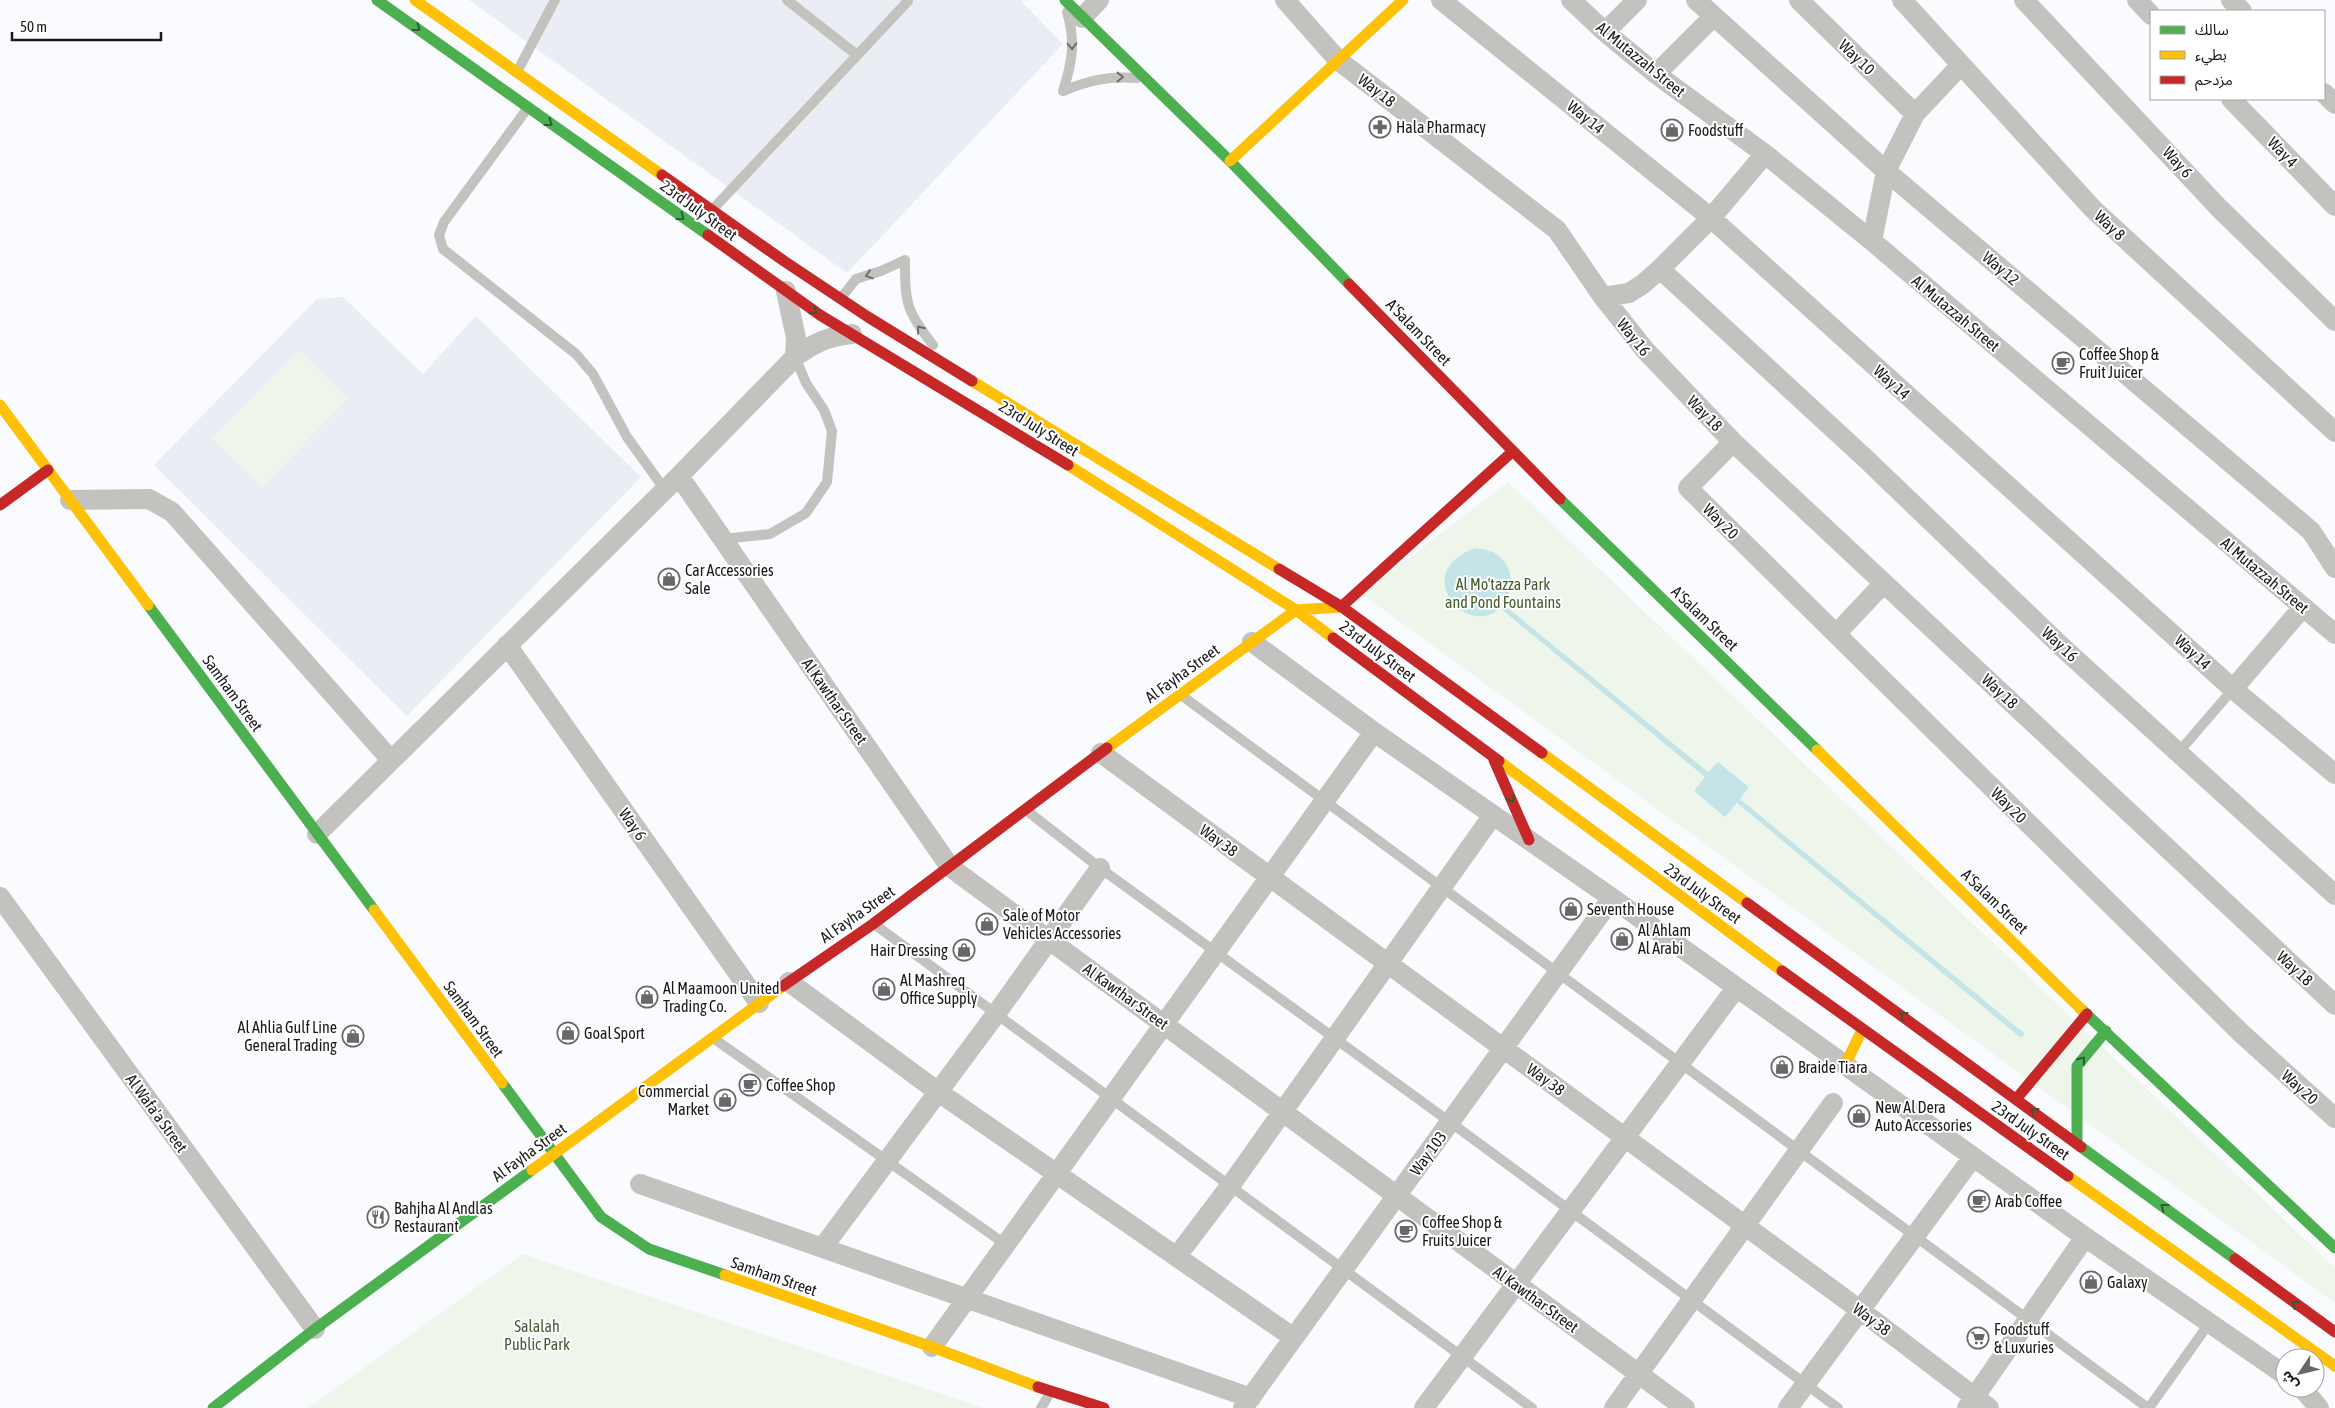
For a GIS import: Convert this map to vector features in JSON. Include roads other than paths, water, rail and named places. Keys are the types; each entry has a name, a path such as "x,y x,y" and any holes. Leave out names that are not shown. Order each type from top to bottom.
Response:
{"street":[{"name":"23rd July Street","path":"377,0 786,291 852,334 1020,434 1296,610 1862,1030 2335,1366"},
{"name":"23rd July Street","path":"415,0 784,262 840,299 1342,607 2335,1332"},
{"name":"A'Salam Street","path":"1064,0 1230,160 1512,452 2087,1014 2335,1248"},
{"path":"1082,18 1099,0"},
{"name":"Way 18","path":"1285,0 1338,60 1557,230 1603,297"},
{"path":"1230,160 1403,0"},
{"name":"Way 14","path":"1441,0 1711,218 2233,689 2335,774"},
{"name":"Al Mutazzah Street","path":"1572,0 1605,32 1656,74 1765,154 1872,241 2335,634"},
{"path":"1605,32 1637,0"},
{"name":"Way 12","path":"1696,0 1886,170 2311,530 2335,568"},
{"name":"Way 10","path":"1799,0 1916,114"},
{"name":"Way 8","path":"1902,0 2093,209 2335,432"},
{"name":"Way 6","path":"2024,0 2219,208 2335,321"},
{"path":"2137,0 2150,14"},
{"path":"2231,0 2241,10"},
{"path":"1656,74 1714,16"},
{"path":"1872,241 1886,170 1916,114 1961,65"},
{"path":"2325,94 2335,104"},
{"name":"Way 4","path":"2232,100 2335,206"},
{"path":"1603,297 1629,293 1660,269 1711,218 1765,154"},
{"name":"Way 16","path":"1660,269 2178,753 2335,895"},
{"path":"786,291 796,338 795,357"},
{"name":"Way 16","path":"1603,297 1667,375"},
{"path":"317,834 665,490 795,357 813,343 836,335 852,334"},
{"name":"Way 18","path":"1667,375 1733,442 2335,1005"},
{"name":"Samham Street","path":"0,405 602,1218 649,1250 932,1347 1050,1392 1104,1408"},
{"name":"Way 20","path":"1733,442 1688,488 2240,1032 2335,1118"},
{"path":"1296,610 1342,607 1512,452"},
{"path":"0,505 48,470"},
{"name":"Al Kawthar Street","path":"679,476 950,867 1684,1408"},
{"path":"70,500 149,499 172,512 392,760"},
{"path":"1836,634 1884,583"},
{"path":"2233,689 2303,607"},
{"name":"Al Fayha Street","path":"213,1408 315,1329 789,982 873,924 1024,809 1296,610"},
{"path":"1252,642 1374,732 1612,898 2085,1237 2275,1369"},
{"name":"Way 6","path":"507,645 759,1004"},
{"path":"932,1347 1374,732"},
{"name":"Way 38","path":"1101,753 1860,1310 1977,1404"},
{"path":"1493,758 1529,840"},
{"path":"1177,1256 1230,1186 1281,1111 1493,814"},
{"path":"823,1247 937,1090 996,1014 1100,868"},
{"name":"Al Wafa'a Street","path":"0,897 315,1329"},
{"name":"Way 103","path":"1247,1403 1612,898"},
{"path":"789,982 937,1090 1294,1338"},
{"path":"1424,1408 1736,988"},
{"path":"2017,1098 2087,1014"},
{"path":"1845,1065 1862,1030"},
{"path":"2077,1142 2076,1066 2106,1031"},
{"path":"1614,1408 1833,1103"},
{"path":"1788,1408 1973,1157"},
{"path":"640,1184 823,1247 1247,1403"},
{"path":"1977,1404 2028,1320 2085,1237"},
{"path":"2310,1398 2319,1408"}],"lane":[{"path":"516,72 554,0"},
{"path":"787,0 857,55"},
{"path":"1064,0 1071,25 1072,62 1063,91 1090,80 1118,76 1145,78"},
{"path":"712,210 908,1"},
{"path":"528,108 444,222 439,235 443,249 576,354 592,374 627,437 665,490"},
{"path":"840,299 856,279 881,271 905,260 905,295 914,322 951,368"},
{"path":"723,539 770,534 806,513 827,482 832,431 824,410 806,383 795,357"},
{"path":"2178,753 2233,689"},
{"path":"1180,695 2149,1408 2210,1322"},
{"path":"1024,809 1100,868 1450,1122 1838,1408"},
{"path":"873,924 1532,1408"},
{"path":"713,1038 1005,1244"},
{"path":"1041,1408 1050,1392"}],"water":[{"path":"1476,548 1495,553 1509,570 1511,577 1510,591 1503,604 1708,772 1718,762 1749,787 1740,799 2025,1034 2021,1038 1737,803 1725,817 1694,791 1705,777 1500,608 1487,616 1473,615 1460,609 1450,599 1445,586 1446,572 1456,558"}],"place":[{"name":"Hala Pharmacy","path":"1380,127"},
{"name":"Foodstuff","path":"1672,130"},
{"name":"Coffee Shop & Fruit Juicer","path":"2063,363"},
{"name":"Car Accessories Sale","path":"669,579"},
{"name":"Seventh House","path":"1571,909"},
{"name":"Sale of Motor Vehicles Accessories","path":"987,924"},
{"name":"Al Ahlam Al Arabi","path":"1622,939"},
{"name":"Hair Dressing","path":"964,950"},
{"name":"Al Mashreq Office Supply","path":"884,989"},
{"name":"Al Maamoon United Trading Co.","path":"647,997"},
{"name":"Goal Sport","path":"568,1033"},
{"name":"Al Ahlia Gulf Line General Trading","path":"353,1036"},
{"name":"Braide Tiara","path":"1782,1067"},
{"name":"Coffee Shop","path":"750,1085"},
{"name":"Commercial Market","path":"725,1100"},
{"name":"New Al Dera Auto Accessories","path":"1859,1116"},
{"name":"Arab Coffee","path":"1979,1201"},
{"name":"Bahjha Al Andlas Restaurant","path":"378,1217"},
{"name":"Coffee Shop & Fruits Juicer","path":"1406,1231"},
{"name":"Galaxy","path":"2091,1282"},
{"name":"Foodstuff & Luxuries","path":"1978,1338"}],"park label":[{"name":"Al Mo'tazza Park and Pond Fountains","path":"1503,593"},
{"name":"Salalah Public Park","path":"537,1335"}]}
